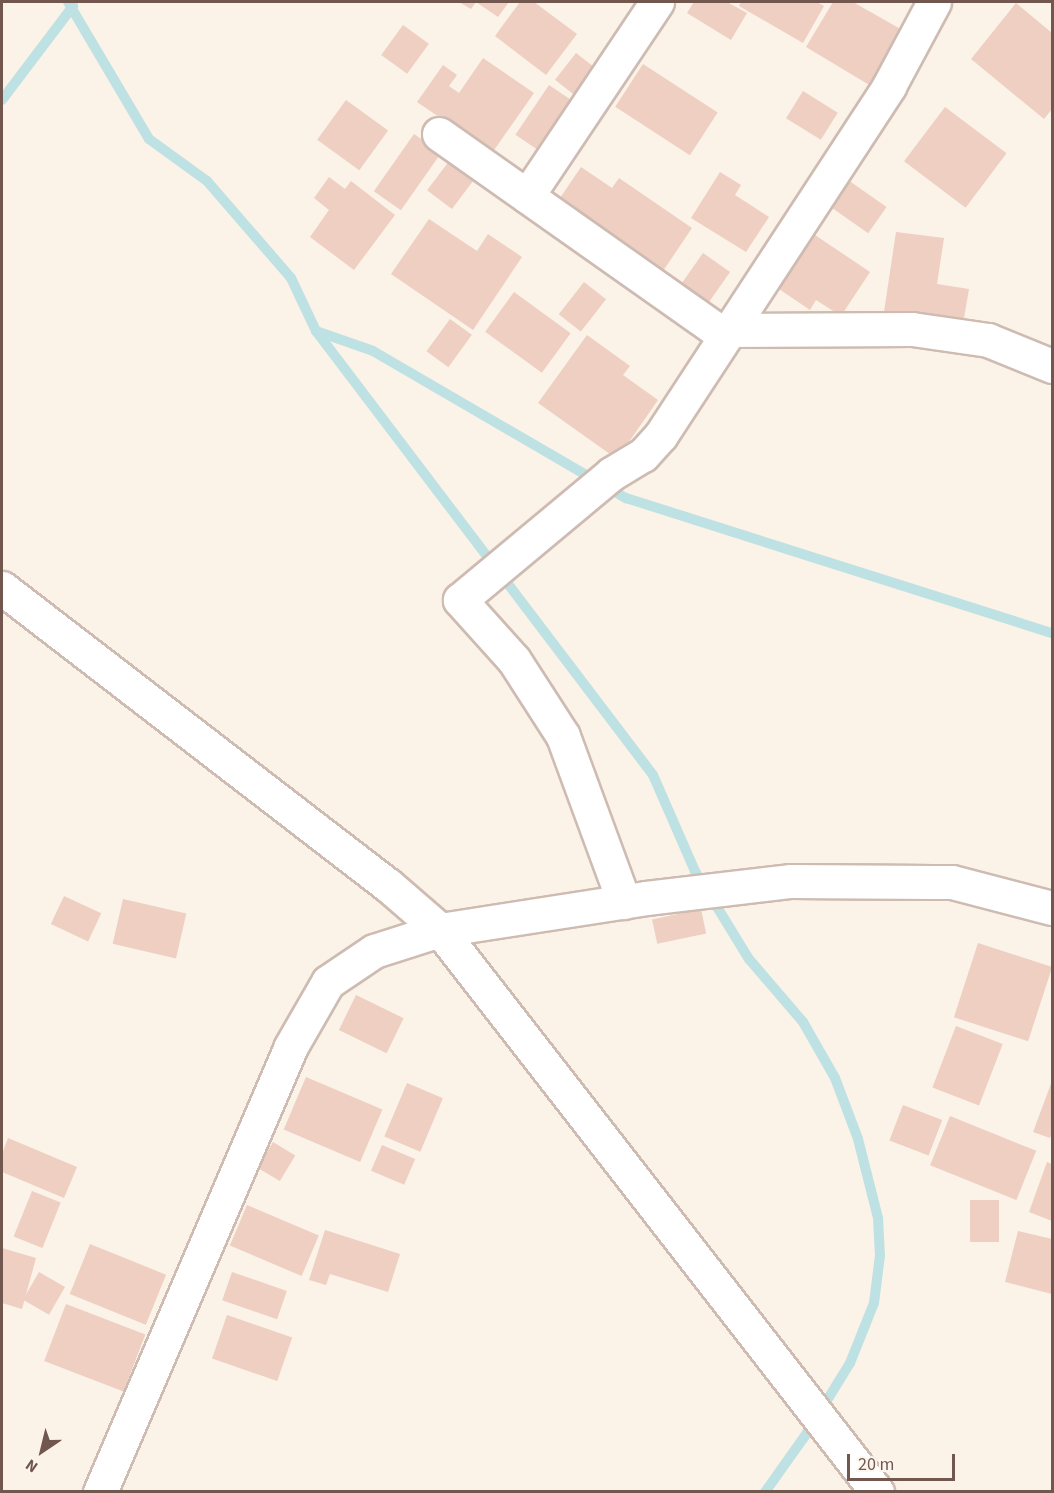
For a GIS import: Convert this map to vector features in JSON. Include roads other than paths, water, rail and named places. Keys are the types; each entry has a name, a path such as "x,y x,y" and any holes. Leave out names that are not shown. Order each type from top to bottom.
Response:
{"street":[{"path":"527,196 657,2"},
{"path":"624,902 563,736 514,660 460,600 522,552 611,474 643,455 661,435 724,332 889,86 934,2"},
{"path":"440,134 724,332 912,329 988,340 1053,366"},
{"path":"2,588 379,878 440,930 877,1491"},
{"path":"100,1491 290,1048 328,982 374,951 440,930 624,902 791,881 952,882 1053,908"}],"waterway":[{"path":"68,2 149,139 207,181 291,278 316,331 653,775 695,871 749,959 803,1022 835,1078 858,1139 878,1218 880,1255 874,1303 850,1363 807,1433 765,1492"},
{"path":"2,100 73,6"},
{"path":"316,331 373,351 626,498 1052,633"}]}
